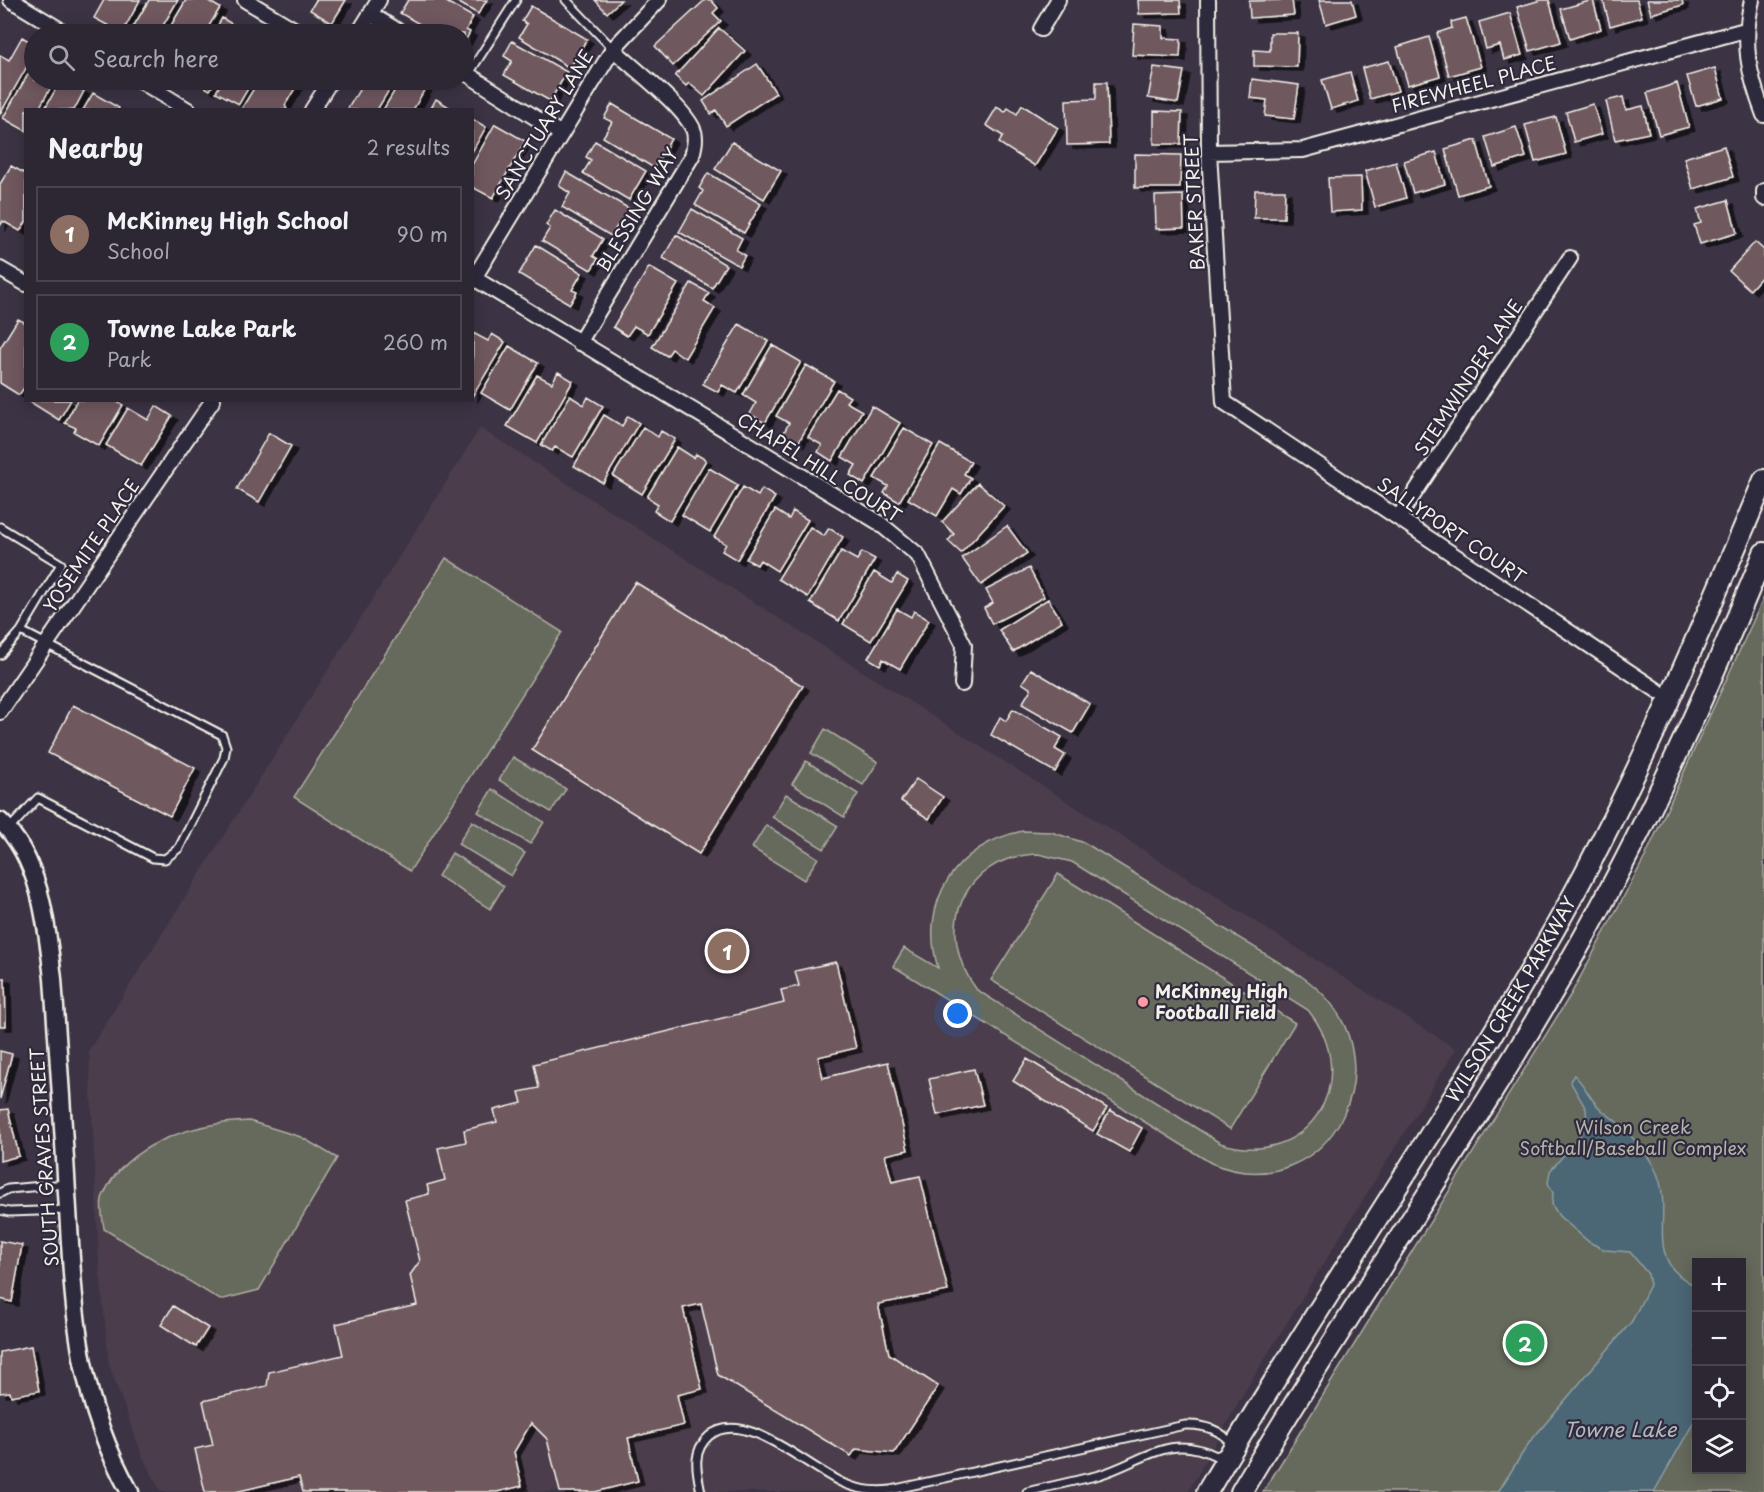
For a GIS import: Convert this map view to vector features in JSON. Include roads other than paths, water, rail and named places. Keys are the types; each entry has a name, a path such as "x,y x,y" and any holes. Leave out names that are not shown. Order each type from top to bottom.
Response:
{"main road":[{"name":"WILSON CREEK PARKWAY","path":"1207,1492 1488,1041 1550,937 1632,782 1693,650 1764,480"},
{"name":"WILSON CREEK PARKWAY","path":"1241,1492 1319,1363 1532,1026 1581,943 1659,793 1719,661 1764,553"},
{"path":"1693,650 1719,661"}],"street":[{"path":"11,0 51,24"},
{"path":"245,0 285,24"},
{"path":"364,24 379,0"},
{"name":"SANCTUARY LANE","path":"474,275 612,49 659,0"},
{"path":"1041,29 1058,0"},
{"name":"BAKER STREET","path":"1208,0 1209,152 1224,402"},
{"path":"1752,0 1745,30 1752,80 1764,115"},
{"path":"370,14 386,24"},
{"name":"FIREWHEEL PLACE","path":"1209,152 1304,150 1745,30"},
{"name":"BLESSING WAY","path":"579,343 692,156 695,146 694,131 686,117 612,49"},
{"path":"474,79 561,134"},
{"path":"155,90 185,108"},
{"path":"313,108 325,90"},
{"path":"1764,191 1764,198"},
{"name":"STEMWINDER LANE","path":"1398,518 1570,258"},
{"path":"0,269 24,283"},
{"name":"CHAPEL HILL COURT","path":"474,278 878,522 918,555 964,645 962,684"},
{"name":"YOSEMITE PLACE","path":"0,711 212,402"},
{"name":"SALLYPORT COURT","path":"1224,402 1658,691"},
{"name":"SOUTH GRAVES STREET","path":"4,825 23,852 46,921 53,979 75,1324 84,1376 108,1449 130,1492"}],"lane":[{"path":"474,62 516,0"},
{"path":"566,0 612,49"},
{"path":"0,527 61,564 21,631 0,655"},
{"path":"4,825 38,798 153,858 165,859 179,848 226,747 222,735 21,631"},
{"path":"0,1193 8,1189 66,1184"},
{"path":"0,1210 9,1212 68,1210"},
{"path":"702,1492 697,1471 697,1455 705,1440 724,1428 740,1427 757,1433 833,1478 856,1488 874,1491 891,1490 1185,1425 1203,1427 1227,1437 1233,1449 1216,1456 1201,1448 1188,1446 1160,1450 1101,1474 1027,1492"}],"water":[{"name":"Towne Lake","path":"1574,1075 1598,1107 1627,1132 1652,1163 1661,1185 1664,1249 1669,1263 1679,1275 1692,1283 1692,1425 1654,1492 1498,1492 1529,1443 1632,1321 1650,1285 1648,1274 1630,1252 1605,1250 1589,1242 1559,1216 1552,1205 1553,1193 1548,1183 1550,1171 1579,1137 1587,1123 1586,1109 1570,1081"}],"place":[{"name":"McKinney High School","path":"727,951"},
{"name":"McKinney High Football Field","path":"1143,1002"},
{"name":"Towne Lake Park","path":"1525,1343"}],"park label":[{"name":"Wilson Creek Softball/Baseball Complex","path":"1633,1138"}]}
